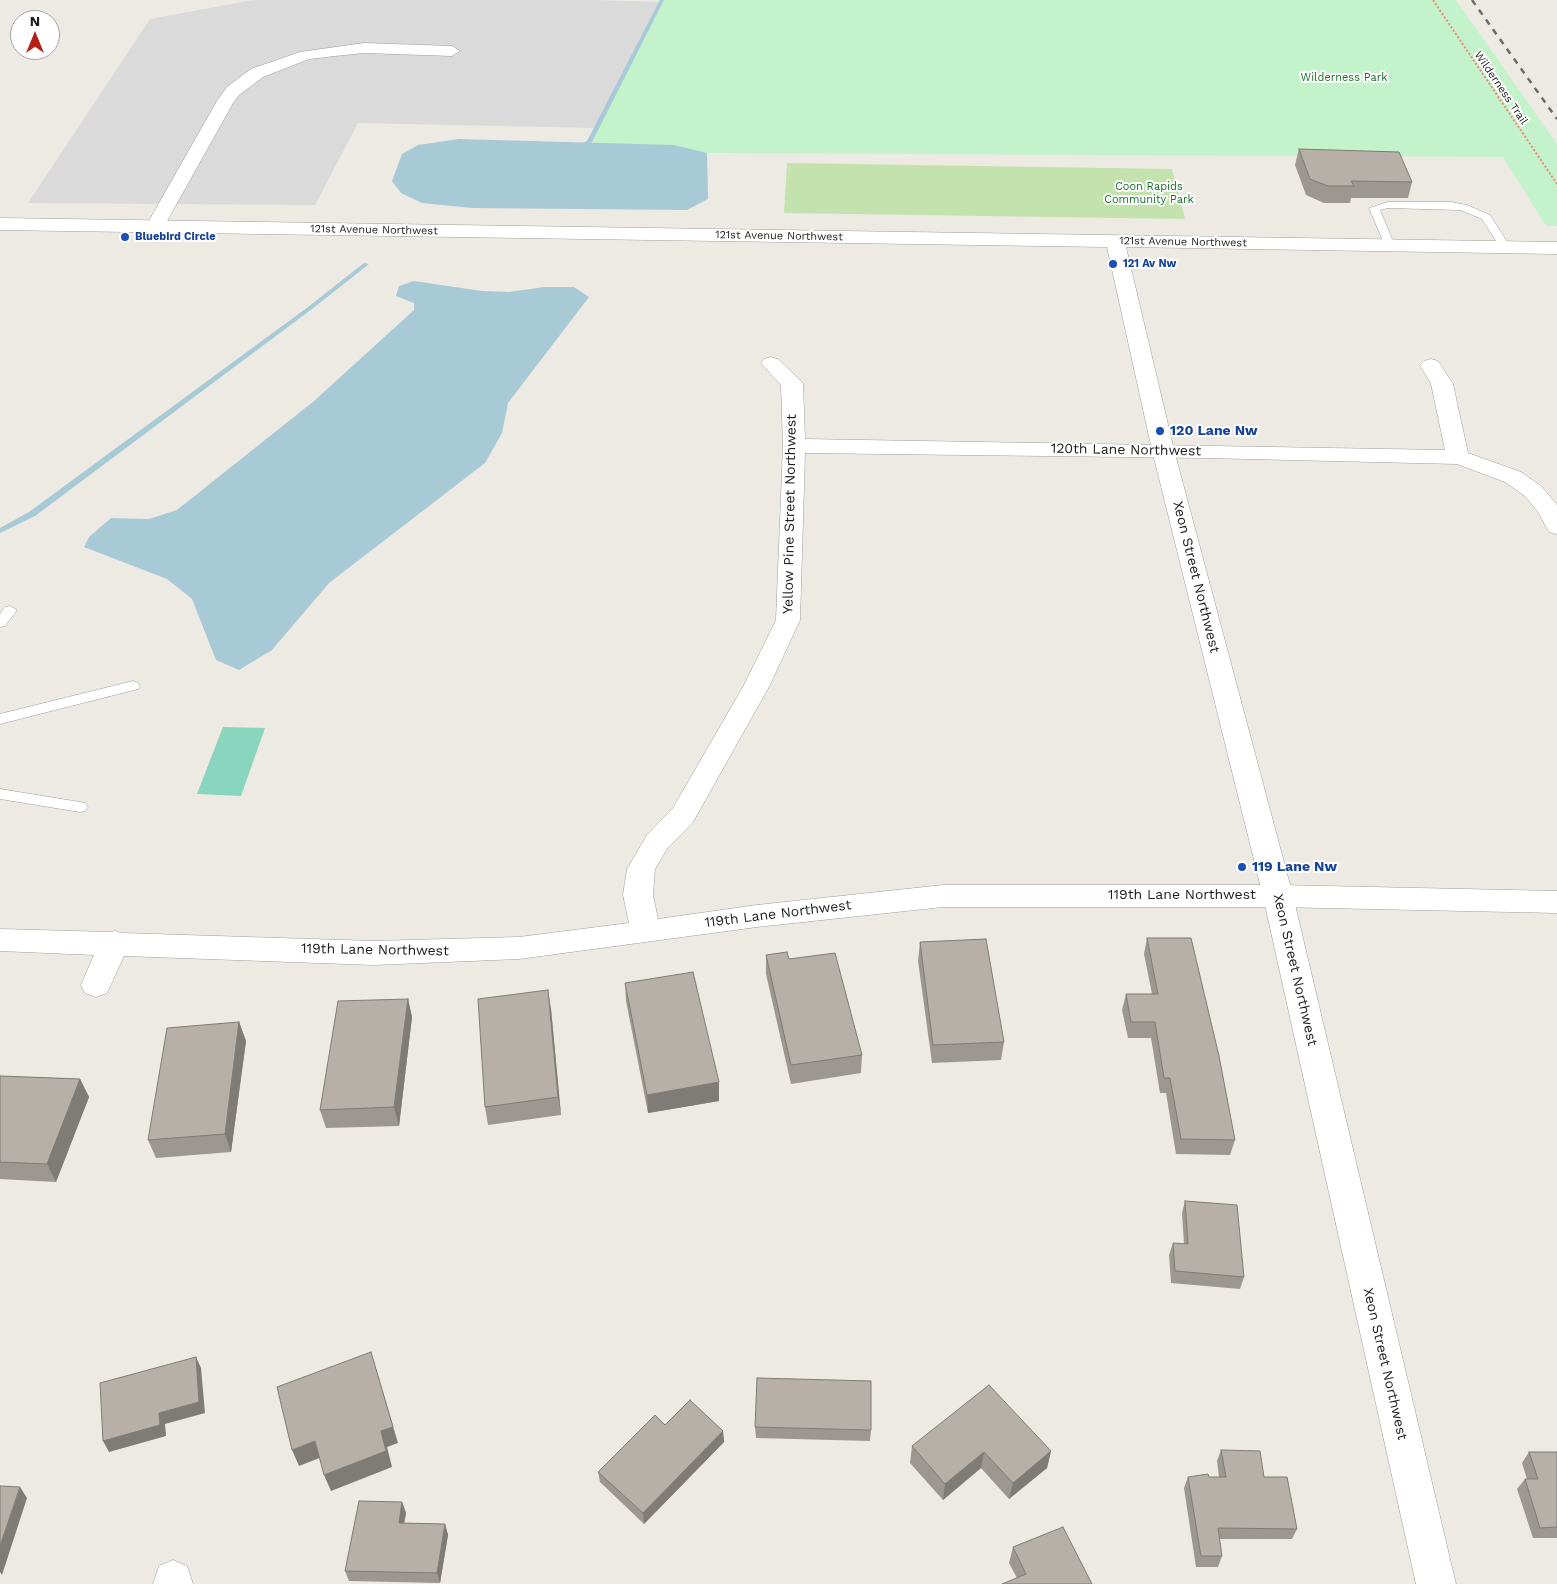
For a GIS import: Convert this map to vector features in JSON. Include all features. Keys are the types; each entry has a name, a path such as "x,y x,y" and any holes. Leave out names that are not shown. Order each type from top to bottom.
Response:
{"street":[{"path":"155,226 215,118 233,91 275,58 364,48 452,51"},
{"name":"121st Avenue Northwest","path":"0,224 1557,248"},
{"name":"Xeon Street Northwest","path":"1115,241 1163,450 1278,896 1436,1584"},
{"name":"Yellow Pine Street Northwest","path":"646,931 638,895 641,870 657,842 683,815 757,685 788,620 794,446 792,383 771,363"},
{"path":"1431,365 1442,384 1458,457"},
{"name":"120th Lane Northwest","path":"794,446 1163,450 1458,457 1482,464 1513,478 1533,491 1549,510 1557,527"},
{"name":"119th Lane Northwest","path":"0,940 115,942 374,953 441,952 519,948 843,905 943,896 1278,896 1557,902"},
{"path":"96,985 115,942"}],"lane":[{"path":"1390,246 1374,208 1451,205 1463,207 1486,217 1506,248"},
{"path":"0,623 10,610"},
{"path":"0,719 133,686"},
{"path":"0,794 80,806"}],"path":[{"name":"Wilderness Trail","path":"1433,0 1557,184"}],"shaded area":[{"path":"253,0 595,0 661,2 596,128 358,123 315,205 28,203 150,19"}],"green space":[{"name":"Wilderness Park","path":"656,0 1456,0 1557,144 1557,226 1546,226 1503,157 707,153 589,142 661,2"},
{"name":"Coon Rapids Community Park","path":"787,163 1172,169 1185,219 784,213"},
{"path":"223,727 265,728 241,796 197,794"}],"water":[{"path":"459,139 674,145 707,153 708,199 687,210 472,208 422,203 401,193 392,181 402,154 418,145"},
{"path":"414,281 482,291 509,292 544,287 574,287 589,297 508,403 502,433 485,463 329,583 272,650 239,670 216,660 192,599 167,579 84,547 89,537 111,518 149,519 177,510 314,401 414,310 414,303 396,296 399,286"}],"building":[{"path":"1299,149 1399,152 1412,182 1351,181 1354,186 1328,186 1310,179"},
{"path":"1147,938 1191,938 1219,1056 1235,1140 1181,1139 1170,1078 1164,1078 1155,1022 1131,1022 1126,994 1158,994"},
{"path":"986,939 1004,1042 933,1045 920,942"},
{"path":"787,952 789,959 835,953 862,1055 791,1065 766,955"},
{"path":"693,972 719,1082 647,1095 625,983"},
{"path":"548,990 558,1097 485,1107 478,999"},
{"path":"408,999 394,1107 320,1110 338,1001"},
{"path":"239,1022 225,1134 148,1140 167,1028"},
{"path":"0,1076 80,1079 47,1164 0,1162"},
{"path":"1185,1201 1237,1205 1244,1277 1175,1271 1173,1243 1188,1244"},
{"path":"371,1352 393,1427 381,1431 386,1451 324,1475 315,1441 292,1450 277,1387"},
{"path":"196,1357 199,1402 159,1413 160,1425 103,1441 100,1383"},
{"path":"757,1378 871,1381 871,1430 755,1427"},
{"path":"989,1385 1051,1451 1013,1483 984,1452 945,1484 912,1446"},
{"path":"690,1400 723,1431 643,1513 598,1472 655,1415 665,1425"},
{"path":"1221,1450 1260,1451 1264,1477 1287,1477 1297,1529 1218,1528 1222,1556 1201,1556 1188,1477 1208,1474 1209,1477 1226,1477"},
{"path":"1529,1452 1557,1452 1557,1527 1540,1528 1525,1479 1538,1479"},
{"path":"0,1486 20,1487 0,1546"},
{"path":"359,1501 402,1502 399,1523 445,1524 437,1573 345,1571"},
{"path":"1063,1527 1092,1584 1002,1584 1026,1574 1013,1547"}],"waterway":[{"path":"578,147 589,142 662,0"},
{"path":"0,531 32,514 310,308 366,264"}],"railway":[{"path":"1472,0 1557,119"}],"place":[{"name":"Bluebird Circle","path":"125,237"},
{"name":"121 Av Nw","path":"1113,264"},
{"name":"120 Lane Nw","path":"1160,431"},
{"name":"119 Lane Nw","path":"1242,867"}]}
